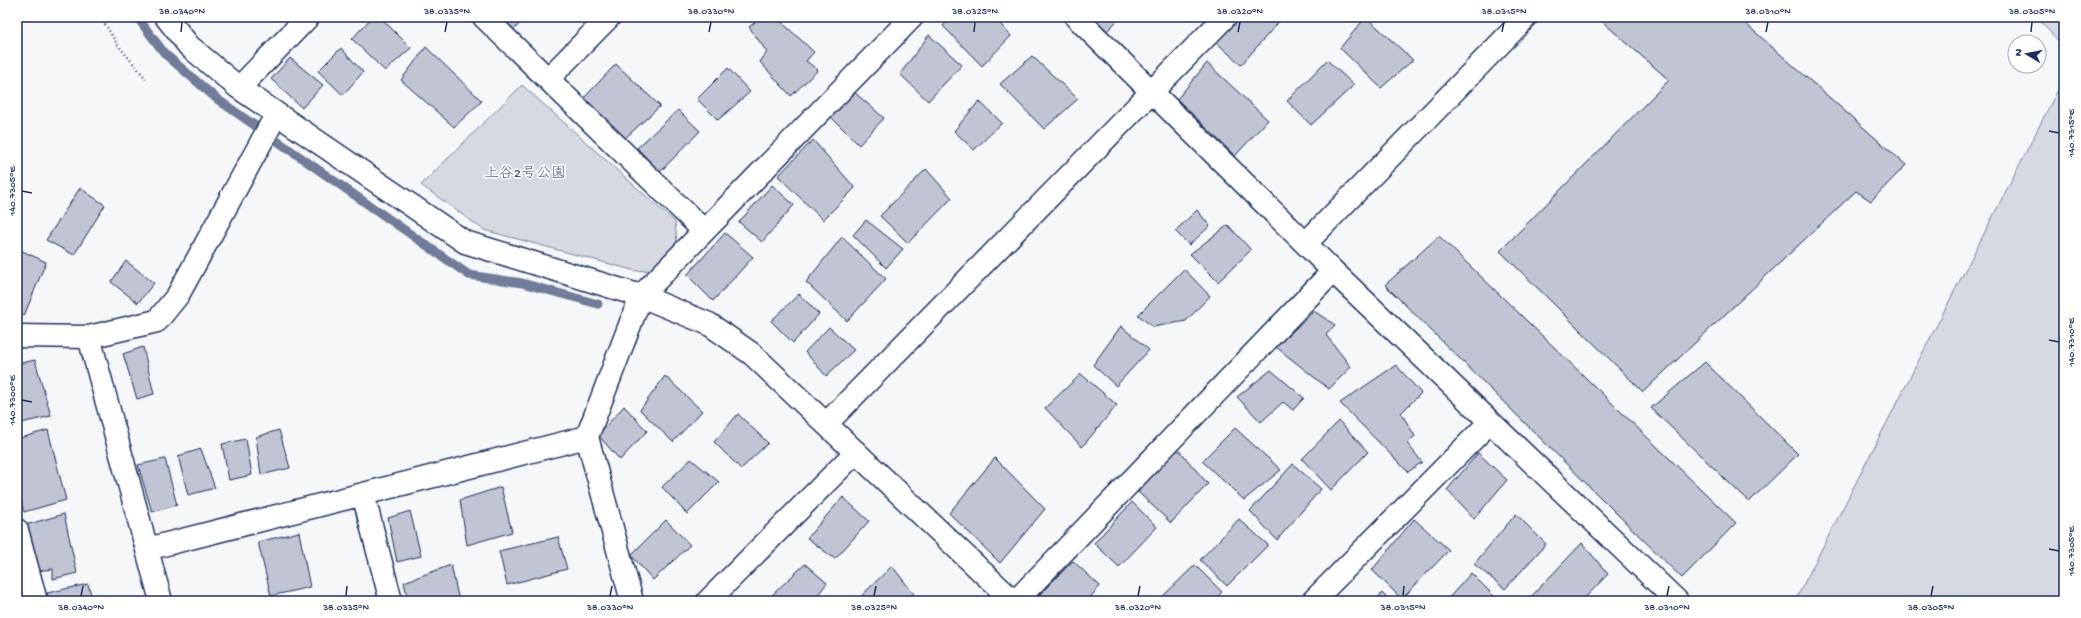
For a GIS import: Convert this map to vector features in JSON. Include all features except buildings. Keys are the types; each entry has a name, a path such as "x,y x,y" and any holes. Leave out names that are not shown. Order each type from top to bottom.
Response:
{"street":[{"path":"166,17 189,46 238,88 273,121 465,242 641,296 709,324 752,354 1013,601"},
{"path":"238,88 308,17"},
{"path":"484,17 703,230"},
{"path":"548,79 609,17"},
{"path":"632,601 587,437 641,296 703,230 912,17"},
{"path":"1076,17 1333,271 1677,601"},
{"path":"826,424 1225,17"},
{"path":"1306,243 1526,17"},
{"path":"17,336 90,337 157,321 178,295 273,121"},
{"path":"1016,601 1333,271"},
{"path":"90,337 161,601"},
{"path":"1313,601 1490,422"},
{"path":"147,549 587,437"},
{"path":"708,601 856,452"},
{"path":"363,494 391,601"},
{"path":"17,530 36,601"}],"path":[{"path":"102,17 117,44 147,80"}],"green space":[{"path":"2036,17 2064,17 2064,47"},
{"path":"2064,78 2064,601 1795,601"},
{"name":"上谷2号公園","path":"522,85 675,222 677,242 650,270 636,271 484,230 421,185"}],"waterway":[{"path":"137,17 165,54 217,99 469,275 522,283 598,304"}]}
